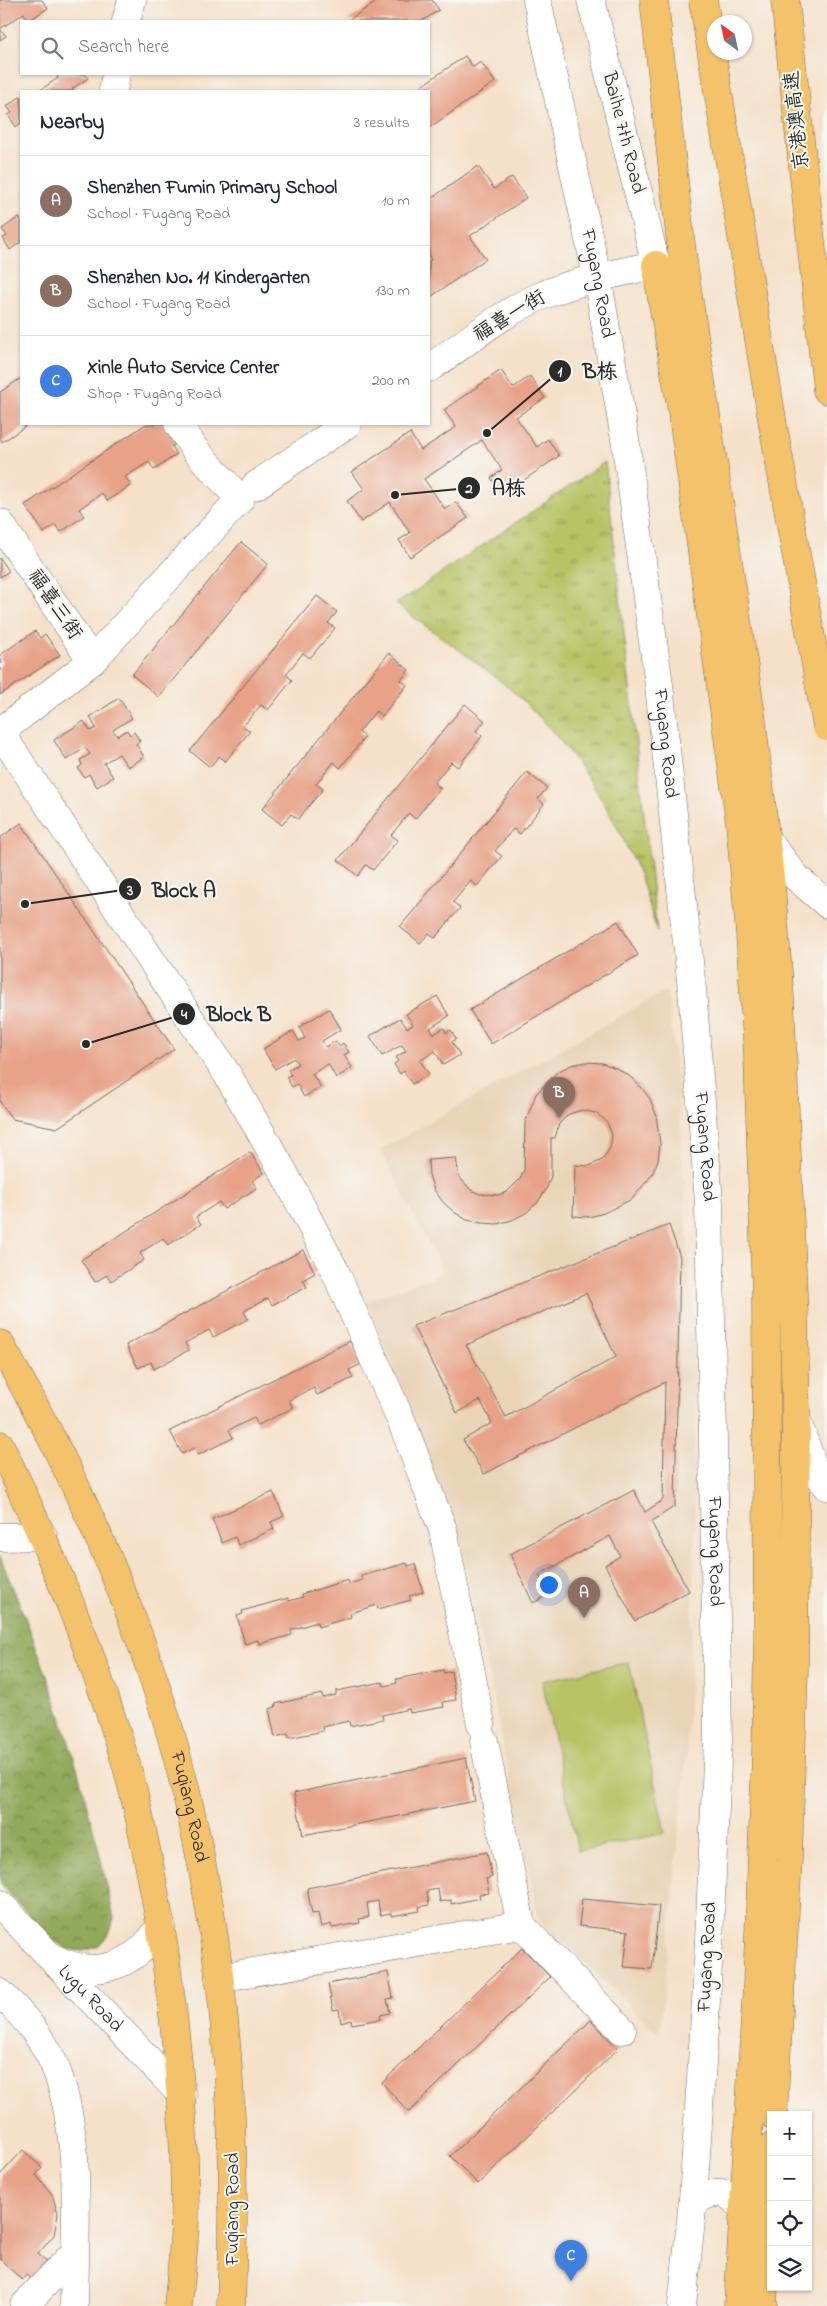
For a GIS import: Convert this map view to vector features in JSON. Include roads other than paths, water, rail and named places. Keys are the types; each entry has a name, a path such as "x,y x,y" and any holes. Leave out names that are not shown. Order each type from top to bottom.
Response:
{"main road":[{"path":"654,0 683,262 751,714 780,998 794,1318 796,1418 792,1767 773,2111"},
{"path":"703,0 773,425 827,727"},
{"name":"京港澳高速","path":"785,0 827,390"},
{"path":"656,265 683,417 740,823 758,1056 766,1297 768,1647 757,1985 738,2306"},
{"name":"Fuqiang Road","path":"0,1344 42,1420 97,1532 123,1594 152,1675 195,1832 219,1978 228,2058 234,2205 231,2306"},
{"path":"0,1445 43,1536 84,1634 121,1746 145,1843 169,1977 182,2095 185,2214 178,2306"},
{"path":"763,2306 771,2156"}],"street":[{"path":"126,20 132,0"},
{"name":"Fugang Road","path":"537,0 597,276 626,445 658,685 692,989 709,1202 718,1740 708,1985 693,2200 682,2306"},
{"name":"Baihe 7th Road","path":"590,0 656,265"},
{"path":"114,90 116,75"},
{"name":"福喜一街","path":"430,367 519,307 542,295 597,276 656,265"},
{"path":"179,425 196,451 248,492"},
{"path":"346,425 248,492 92,661 0,732 226,1074 283,1171 335,1271 403,1425 443,1530 521,1925 622,2030"},
{"name":"福喜三街","path":"0,523 92,661"},
{"path":"765,838 797,878 827,904"},
{"path":"796,1418 814,1469 827,1486"},
{"path":"0,1537 43,1536"},
{"name":"Lvgu Road","path":"0,1904 182,2095"},
{"path":"50,1956 66,1965 85,1969 103,1969 121,1964 137,1954 151,1941 161,1925"},
{"path":"219,1978 521,1925"},
{"path":"0,1993 36,2033 56,2068 71,2124 74,2306"},
{"path":"693,2200 714,2192 731,2195 743,2208"},
{"path":"24,2306 74,2253"}],"place":[{"name":"B栋","path":"487,433"},
{"name":"A栋","path":"395,495"},
{"name":"Block A","path":"25,904"},
{"name":"Block B","path":"86,1044"},
{"name":"Shenzhen No. 11 Kindergarten","path":"559,1118"},
{"name":"Shenzhen Fumin Primary School","path":"584,1618"},
{"name":"Xinle Auto Service Center","path":"571,2281"}]}
